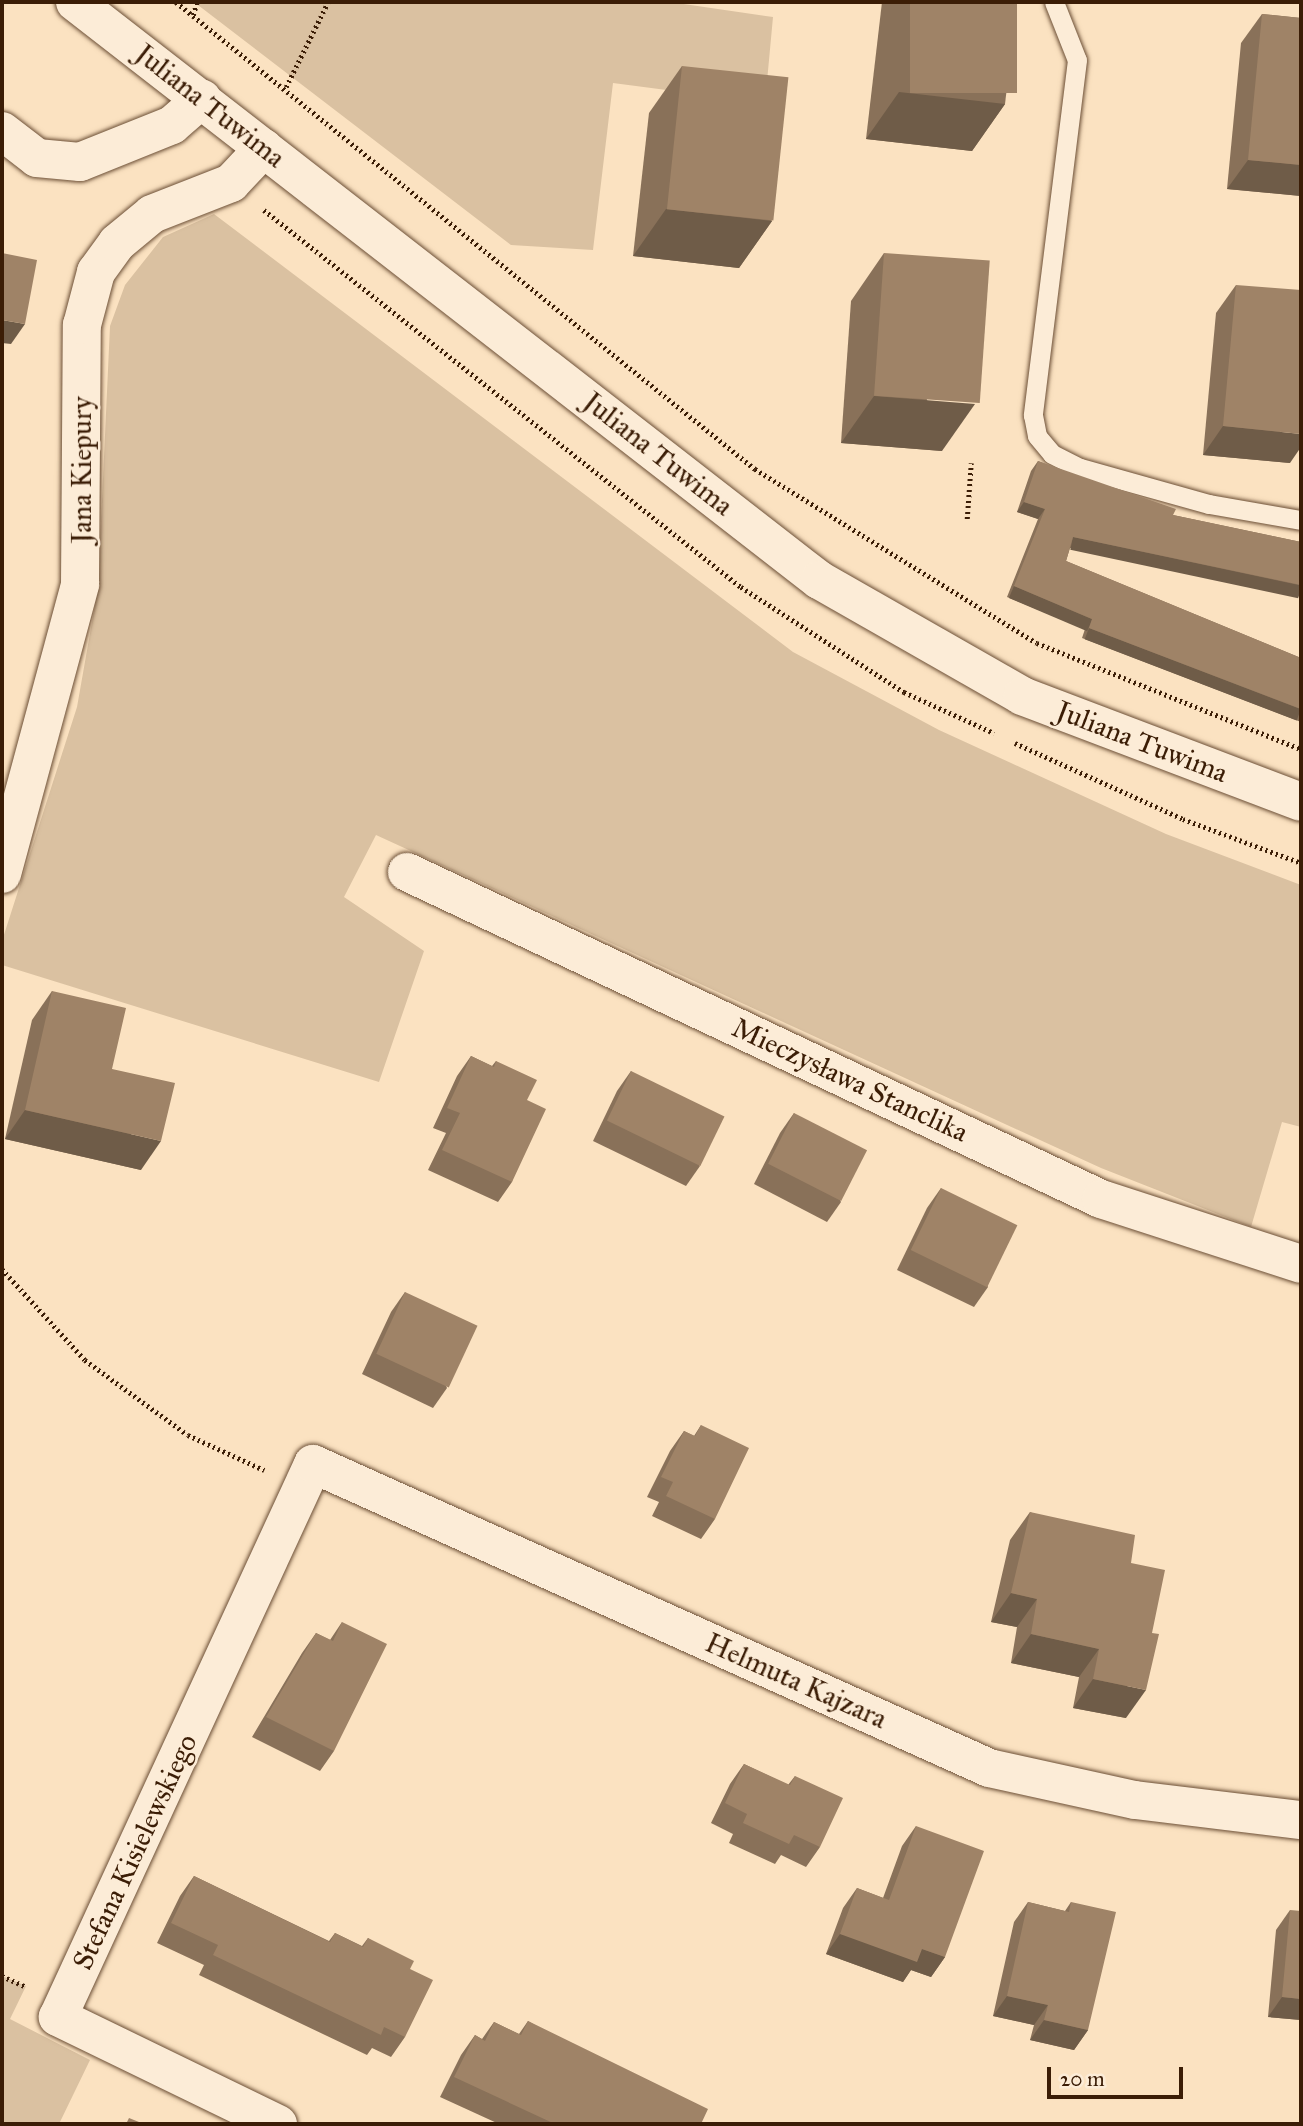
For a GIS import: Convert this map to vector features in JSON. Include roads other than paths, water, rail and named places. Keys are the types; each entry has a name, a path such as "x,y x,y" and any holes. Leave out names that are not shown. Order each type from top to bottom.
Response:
{"street":[{"name":"Juliana Tuwima","path":"75,2 819,580 1022,696 1301,802"},
{"path":"2,131 37,158 80,162 172,125 202,99"},
{"name":"Jana Kiepury","path":"2,874 80,584 82,325 96,272 117,243 152,214 231,183 264,148"},
{"name":"Mieczysława Stanclika","path":"407,872 1101,1199 1301,1264"},
{"name":"Helmuta Kajzara","path":"308,1476 989,1768 1135,1800 1301,1820"},
{"name":"Stefana Kisielewskiego","path":"278,2124 58,2017 308,1476"}],"lane":[{"path":"1054,2 1077,60 1033,415 1037,436 1052,453 1080,468 1209,504 1301,520"}]}
